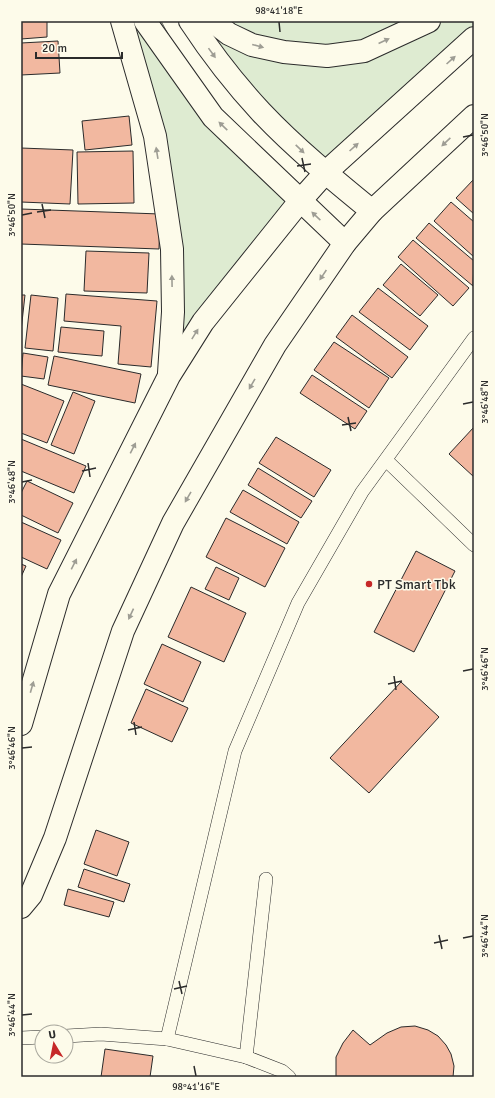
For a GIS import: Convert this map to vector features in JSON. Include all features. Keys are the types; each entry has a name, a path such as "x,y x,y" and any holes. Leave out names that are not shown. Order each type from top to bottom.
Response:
{"main road":[{"path":"122,21 155,136 172,250 173,312 169,376"},
{"path":"145,21 213,117 345,243"},
{"path":"190,21 214,56 261,112 325,173 372,211"},
{"path":"212,21 229,34 252,44 284,52 327,56 364,51 429,21"},
{"path":"21,724 59,594 169,376 203,322 300,201 325,173 474,38"},
{"path":"21,907 31,895 56,838 123,631 173,523 275,345 345,243 372,211 474,116"}],"lane":[{"path":"167,1039 235,752 298,603 362,492 474,338"},
{"path":"386,460 474,545"},
{"path":"246,1057 266,879"},
{"path":"74,1036 101,1034 167,1039 246,1057 282,1070 289,1077"},
{"path":"21,1038 34,1037"}],"green space":[{"path":"126,21 161,21 213,117 300,201 169,376 173,312"},
{"path":"195,21 474,21 474,38 325,173"}],"building":[{"path":"21,21 47,21 47,37 21,39"},
{"path":"58,41 60,73 21,75 21,43"},
{"path":"129,116 132,145 85,150 82,121"},
{"path":"21,148 73,150 70,204 21,202"},
{"path":"133,151 134,203 78,204 77,152"},
{"path":"474,179 474,214 456,198"},
{"path":"451,202 474,222 474,257 434,221"},
{"path":"21,209 160,214 159,249 21,244"},
{"path":"429,223 474,261 473,286 416,238"},
{"path":"413,240 469,288 453,306 398,257"},
{"path":"86,251 149,253 147,293 84,291"},
{"path":"401,264 438,295 420,316 383,285"},
{"path":"378,288 428,326 410,350 359,312"},
{"path":"66,294 157,301 151,367 118,364 121,326 64,321"},
{"path":"21,295 25,295 21,331"},
{"path":"31,295 58,298 53,351 25,348"},
{"path":"352,315 408,357 392,378 336,337"},
{"path":"61,327 104,331 102,356 58,352"},
{"path":"334,342 389,378 369,408 314,370"},
{"path":"23,353 48,357 44,379 21,376"},
{"path":"54,356 141,374 135,403 48,385"},
{"path":"312,375 367,411 355,429 300,393"},
{"path":"21,384 64,401 47,443 21,433"},
{"path":"73,392 95,401 74,454 51,445"},
{"path":"474,427 474,477 449,454"},
{"path":"276,437 331,470 314,497 259,463"},
{"path":"21,439 86,466 74,493 21,471"},
{"path":"258,468 312,501 301,518 248,485"},
{"path":"27,481 73,503 58,533 21,515 21,493"},
{"path":"243,490 299,522 287,544 230,512"},
{"path":"226,518 285,548 265,587 206,557"},
{"path":"21,522 61,540 47,569 21,557"},
{"path":"416,551 455,571 414,652 374,632"},
{"path":"21,564 26,566 21,577"},
{"path":"216,567 239,578 229,600 205,589"},
{"path":"191,587 246,613 224,662 168,637"},
{"path":"162,644 201,662 183,702 144,684"},
{"path":"401,682 439,717 369,793 330,758"},
{"path":"146,689 188,708 172,742 131,723"},
{"path":"96,830 129,842 117,876 84,864"},
{"path":"84,869 130,884 124,902 78,887"},
{"path":"68,889 114,902 109,917 64,905"},
{"path":"415,1026 428,1030 438,1036 446,1045 451,1054 454,1066 453,1077 336,1077 336,1057 343,1043 353,1030 370,1045 387,1033 401,1027"},
{"path":"105,1049 153,1056 150,1077 101,1077"}],"place":[{"name":"PT Smart Tbk","path":"369,584"}]}
